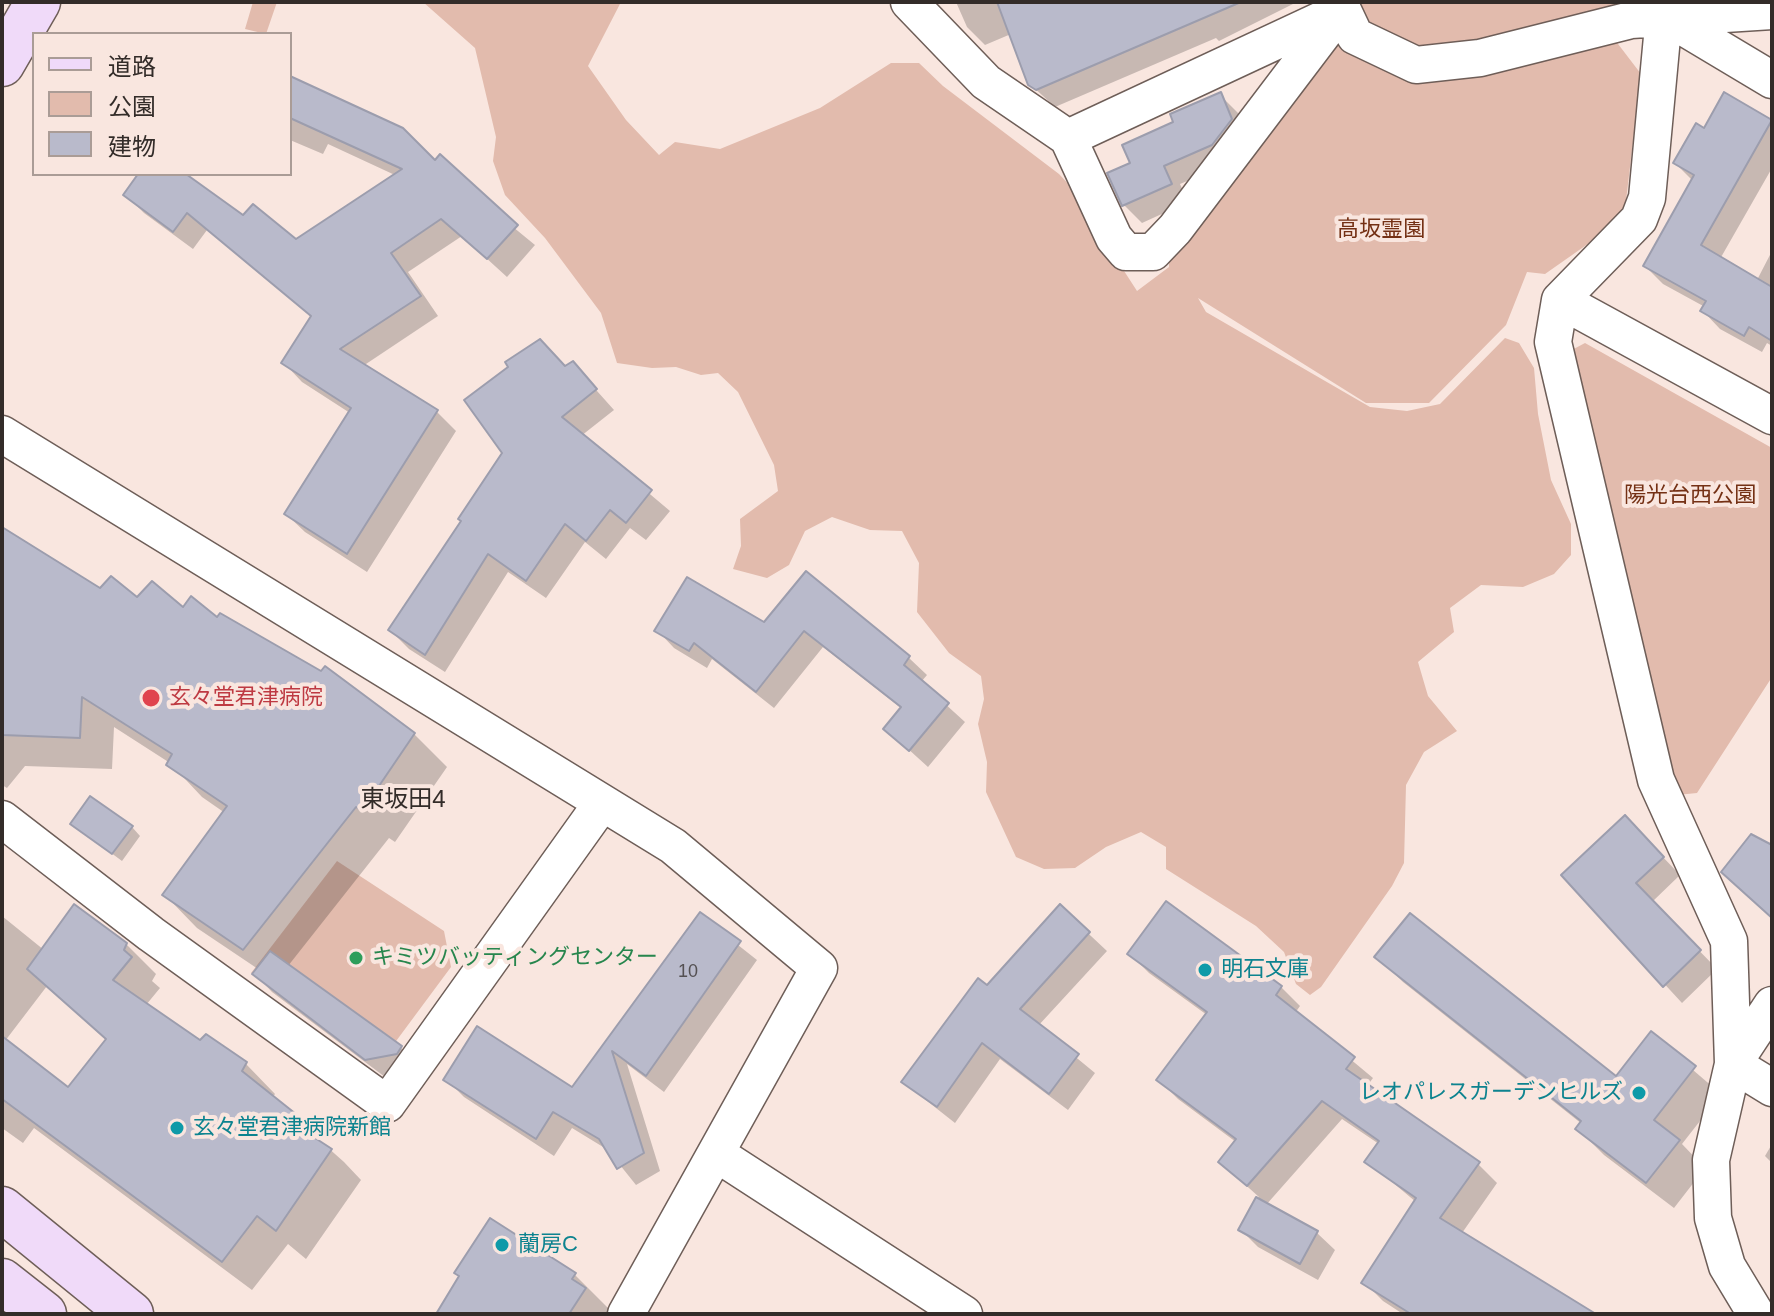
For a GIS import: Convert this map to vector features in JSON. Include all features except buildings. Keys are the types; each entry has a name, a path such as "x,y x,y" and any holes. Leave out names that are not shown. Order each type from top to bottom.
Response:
{"main road":[{"path":"2,64 38,2"},
{"path":"2,1209 131,1314"},
{"path":"2,1281 44,1314"}],"street":[{"path":"909,2 986,82 1068,138 1114,238 1126,252 1153,252 1175,229 1340,6"},
{"path":"1068,138 1340,6"},
{"path":"1340,6 1355,36 1416,65 1480,58 1631,20 1772,11"},
{"path":"1670,19 1772,80"},
{"path":"1670,19 1662,37 1647,198 1639,219 1560,300 1553,342 1656,780 1729,941 1733,1064 1711,1160 1713,1218 1727,1266 1756,1314"},
{"path":"1560,300 1772,416"},
{"path":"2,434 673,846 819,968 626,1314"},
{"path":"2,819 151,934 387,1104 602,803"},
{"path":"1733,1064 1772,1005"},
{"path":"1733,1064 1772,1088"},
{"path":"717,1154 964,1314"}],"green space":[{"path":"253,2 277,2 267,32 245,29"},
{"name":"高坂霊園","path":"423,2 621,2 588,66 626,120 659,155 675,142 720,149 820,108 891,63 919,63 943,86 1059,174 1090,207 1106,243 1137,291 1169,267 1169,258 1337,40 1385,63 1615,40 1641,74 1625,209 1612,227 1545,274 1527,272 1506,325 1429,403 1366,403 1198,298 1206,312 1370,407 1407,411 1440,404 1505,338 1519,343 1534,368 1538,414 1551,480 1571,524 1571,555 1554,574 1523,587 1481,585 1450,608 1454,632 1418,662 1428,696 1457,731 1424,752 1406,785 1404,863 1392,886 1321,987 1310,995 1296,984 1284,952 1256,926 1166,869 1166,847 1141,832 1106,847 1075,868 1044,869 1016,857 986,792 987,762 978,724 984,699 981,676 949,653 917,612 919,563 902,531 870,530 832,517 805,531 789,565 767,578 733,569 741,546 740,519 778,491 774,465 738,392 718,373 701,375 676,367 652,368 617,363 601,313 545,238 505,195 493,161 496,137 475,48"},
{"path":"1355,2 1620,2 1620,13 1419,58 1368,29"},
{"name":"陽光台西公園","path":"1585,343 1772,448 1772,677 1697,793 1677,795 1570,351"},
{"name":"キミツバッティングセンター","path":"337,861 444,931 451,967 385,1056 365,1060 251,973"}],"place":[{"name":"玄々堂君津病院","path":"151,698"},
{"name":"キミツバッティングセンター","path":"356,958"},
{"name":"明石文庫","path":"1205,970"},
{"name":"レオパレスガーデンヒルズ","path":"1639,1093"},
{"name":"玄々堂君津病院新館","path":"177,1128"},
{"name":"蘭房C","path":"502,1245"}],"district":[{"name":"東坂田4","path":"403,800"}]}
